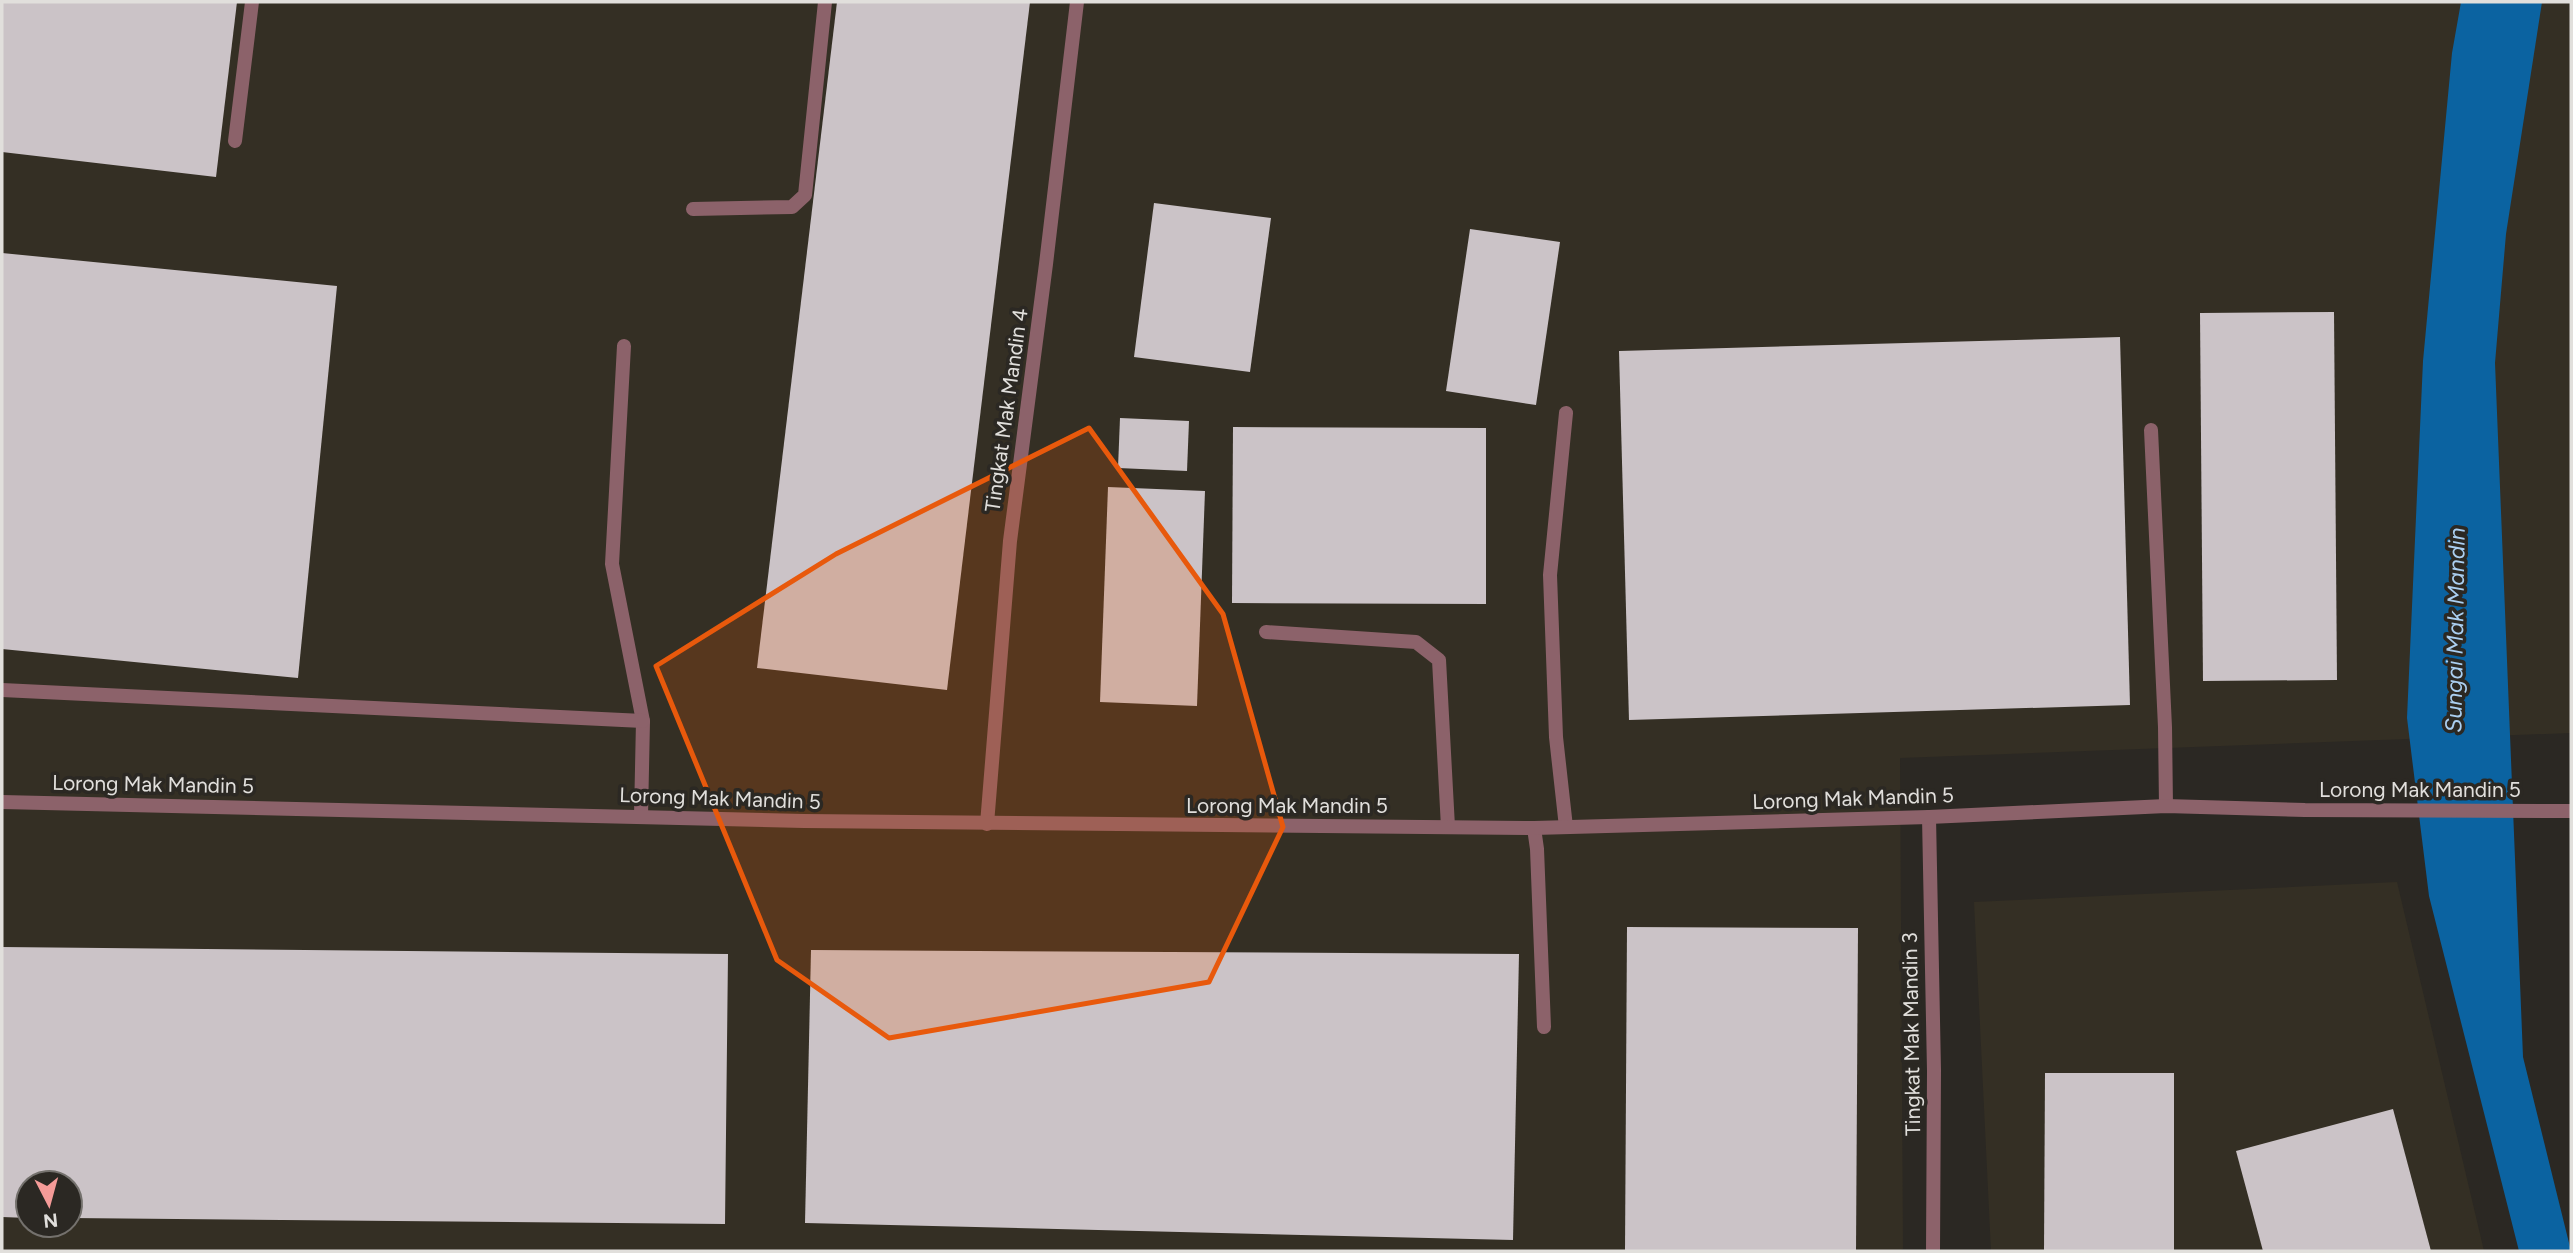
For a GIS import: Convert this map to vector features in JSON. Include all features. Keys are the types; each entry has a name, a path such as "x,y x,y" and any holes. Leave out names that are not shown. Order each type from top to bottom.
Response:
{"street":[{"path":"236,141 252,2"},
{"path":"693,209 792,207 806,195 825,2"},
{"name":"Tingkat Mak Mandin 4","path":"988,824 1010,541 1077,2"},
{"path":"624,346 612,564 643,721 641,816"},
{"path":"1566,412 1550,575 1556,737 1566,827"},
{"path":"2151,430 2165,727 2165,806"},
{"path":"1266,632 1416,642 1439,660 1448,827"},
{"path":"2,690 643,721"},
{"name":"Lorong Mak Mandin 5","path":"2,802 988,824 1534,828 1929,817 2165,806 2305,810 2570,811"},
{"name":"Tingkat Mak Mandin 3","path":"1929,817 1934,1071 1933,1251"},
{"path":"1534,828 1544,1027"}],"highlighted area":[{"path":"1089,428 1223,614 1283,827 1209,982 889,1038 777,960 656,666 836,554"}],"shaded area":[{"path":"2,2 2571,2 2571,733 1900,758 1903,1249 2,1251"},
{"path":"2397,882 2484,1251 1991,1251 1974,902"}],"water":[{"name":"Sungai Mak Mandin","path":"2461,2 2542,2 2506,234 2495,363 2523,1057 2571,1251 2519,1251 2429,896 2407,718 2423,361 2452,53"}],"building":[{"path":"2,2 237,2 216,177 2,152"},
{"path":"837,2 1030,2 947,690 757,668"},
{"path":"1154,203 1271,218 1250,372 1134,357"},
{"path":"1470,229 1560,242 1536,405 1446,391"},
{"path":"2,253 337,286 298,678 2,649"},
{"path":"2334,312 2337,680 2203,681 2200,313"},
{"path":"2120,337 2130,705 1629,720 1619,351"},
{"path":"1120,418 1189,421 1187,471 1118,468"},
{"path":"1233,427 1486,428 1486,604 1232,603"},
{"path":"1108,487 1205,491 1197,706 1100,702"},
{"path":"1627,927 1858,928 1856,1251 1625,1251"},
{"path":"2,947 728,954 725,1224 84,1218 84,1169 14,1169 14,1217 2,1217"},
{"path":"811,950 1519,954 1513,1240 805,1223"},
{"path":"2045,1073 2174,1073 2174,1251 2044,1251"},
{"path":"2393,1109 2431,1251 2263,1251 2236,1151"}]}
